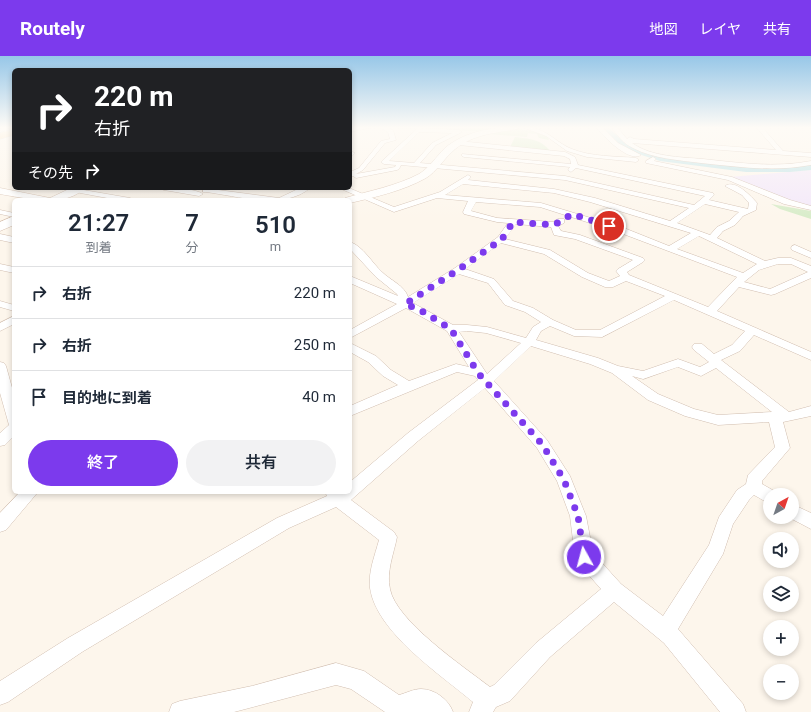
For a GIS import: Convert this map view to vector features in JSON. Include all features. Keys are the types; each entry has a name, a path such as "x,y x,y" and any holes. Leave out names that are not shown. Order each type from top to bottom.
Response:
{"street":[{"path":"352,174 361,168 370,158"},
{"path":"389,158 384,162 434,166 459,161 574,166 646,176 679,183 710,195 704,201 671,224"},
{"path":"415,165 422,158"},
{"path":"352,199 410,181 425,174 442,158"},
{"path":"459,161 463,158"},
{"path":"541,205 574,166 572,158"},
{"path":"620,158 747,172 778,174"},
{"path":"643,158 720,177 730,178 787,202 811,208"},
{"path":"670,158 767,167 788,167 811,163"},
{"path":"459,161 475,170 565,178 694,207"},
{"path":"352,174 397,168 401,163"},
{"path":"646,176 656,168 689,175 679,183"},
{"path":"348,190 394,210 436,196 462,182 475,170"},
{"path":"766,175 811,170"},
{"path":"352,174 367,180 352,184"},
{"path":"720,177 746,176"},
{"path":"712,238 740,214 752,210 753,203 745,193 722,184 720,177"},
{"path":"462,182 554,191 698,233 712,238 764,264"},
{"path":"58,198 75,190"},
{"path":"82,190 120,198"},
{"path":"193,198 204,190 265,198"},
{"path":"285,198 303,190"},
{"path":"0,191 36,198"},
{"path":"436,196 541,205 621,230 670,248 771,292 804,283 811,274"},
{"path":"473,199 467,212 497,220 554,225 572,214"},
{"path":"704,201 746,211"},
{"path":"0,212 12,215"},
{"path":"0,227 12,221"},
{"path":"352,332 405,304 458,270 500,240 507,233 513,222"},
{"path":"554,225 557,233 577,237 640,260 621,271 626,277 811,356"},
{"path":"670,248 698,233"},
{"path":"0,237 12,240"},
{"path":"500,240 547,252 585,276 609,285 626,277"},
{"path":"531,247 546,241"},
{"path":"352,246 358,251 379,276 402,293 405,304"},
{"path":"795,248 811,255"},
{"path":"711,312 740,279 764,264 772,261 792,261 811,270"},
{"path":"0,267 12,270"},
{"path":"458,270 491,281 493,286 509,303 529,310 549,322 574,333 600,334 673,296"},
{"path":"352,280 420,310 451,329 482,377 542,444 564,480 578,516 584,557 614,590 664,630 694,662 735,712"},
{"path":"0,304 12,307"},
{"path":"0,328 12,319"},
{"path":"352,486 413,437 482,377 528,343 537,329 549,322"},
{"path":"451,329 487,330 514,336 528,343 571,354 616,370 634,372 643,375 678,363 701,372 736,348 752,330"},
{"path":"698,347 781,417 783,448 754,479 754,487"},
{"path":"352,348 372,359 387,373 408,386"},
{"path":"0,366 12,414"},
{"path":"352,410 408,386 456,368 482,377"},
{"path":"616,370 653,397 690,413 718,420 781,417 811,411"},
{"path":"0,441 12,430"},
{"path":"754,487 763,493"},
{"path":"664,630 669,625 717,548 725,522 743,495 754,487"},
{"path":"0,525 28,494"},
{"path":"0,694 75,645 282,523 342,494 388,537 380,571 380,590 388,608 397,622 414,640 484,705 502,693 543,650 614,590"},
{"path":"799,514 811,522"},
{"path":"180,712 252,697 336,674 356,679 397,707 420,700 430,702 442,712"}],"shaded area":[{"path":"811,170 811,208 730,178 730,177"}],"green space":[{"path":"771,204 811,211 811,219 780,209"}],"waterway":[{"path":"659,158 746,169 790,169 811,167"}],"route":[{"path":"584,557 584,548 578,516 564,480 542,444 531,430 478,373 459,339 451,329 420,310 405,304 458,270 502,239 513,222 554,225 572,214 609,226"}]}
